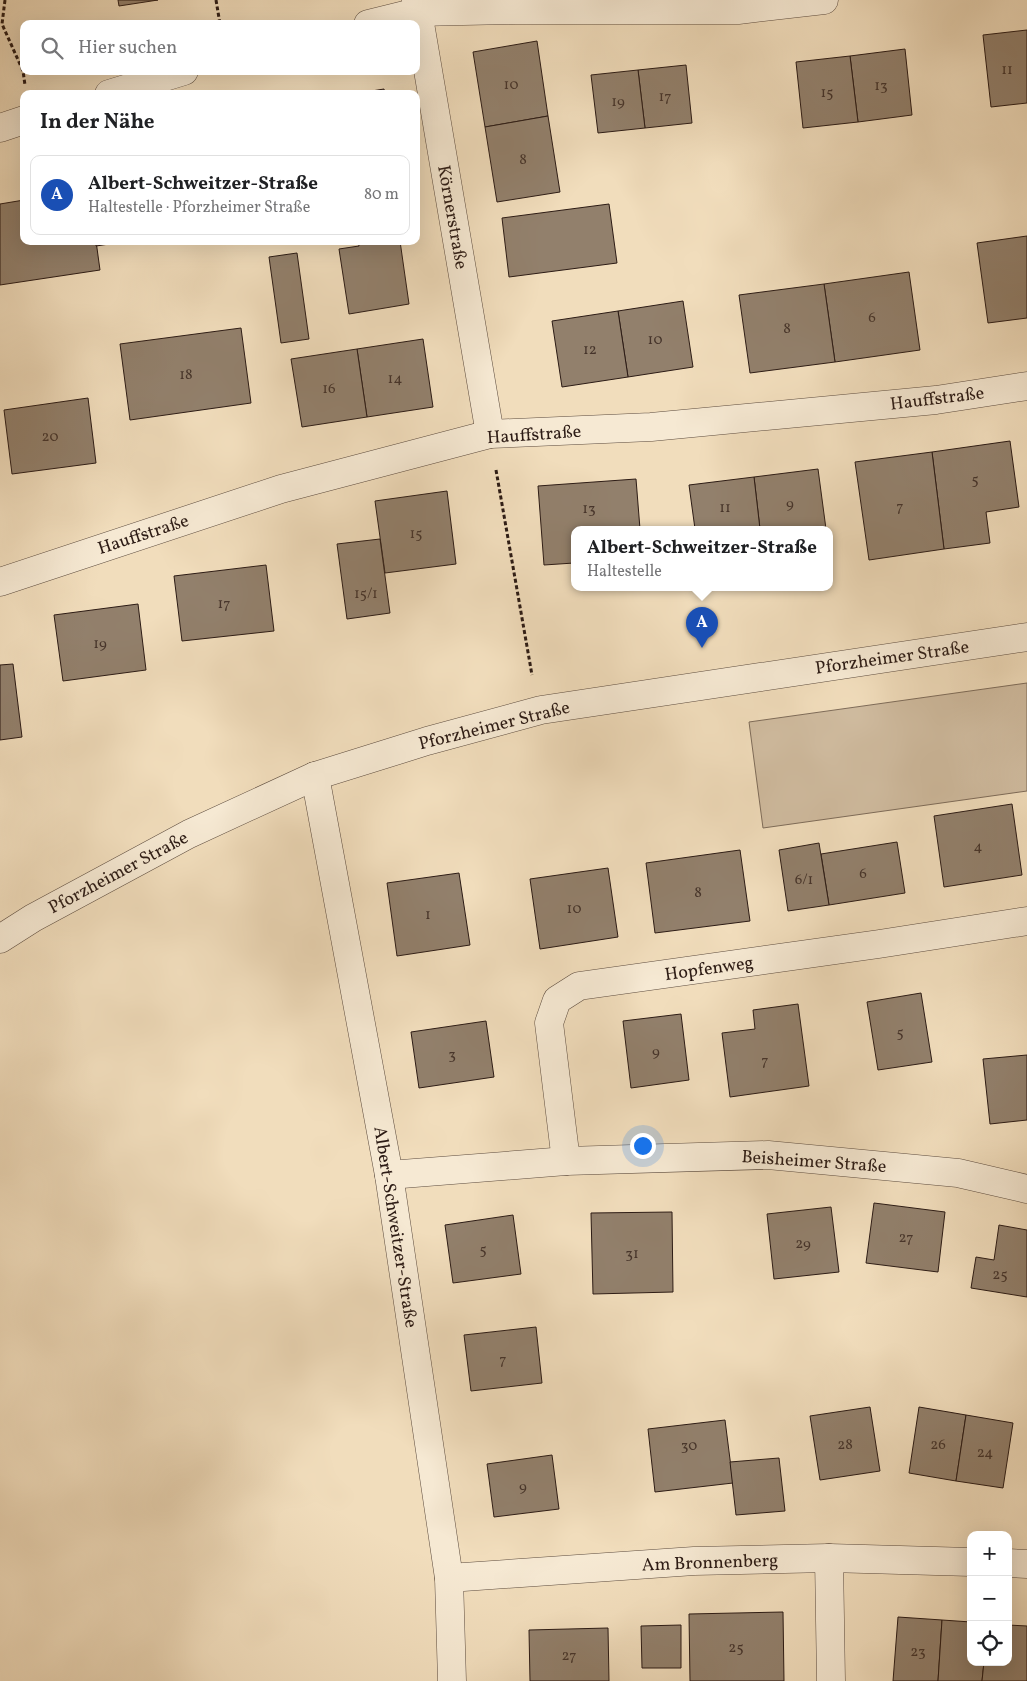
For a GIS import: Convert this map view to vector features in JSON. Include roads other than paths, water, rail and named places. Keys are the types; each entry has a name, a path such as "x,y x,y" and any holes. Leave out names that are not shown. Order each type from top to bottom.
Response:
{"street":[{"path":"379,20 416,6 515,10 738,10 824,0"},
{"name":"Körnerstraße","path":"416,6 418,20"},
{"name":"Körnerstraße","path":"420,29 490,434"},
{"path":"122,90 171,75"},
{"path":"0,128 20,121"},
{"name":"Hauffstraße","path":"0,582 281,489 490,434 650,427 936,400 1027,386"},
{"name":"Pforzheimer Straße","path":"0,939 33,918 189,834 315,776 426,741 541,710 1027,638"},
{"name":"Albert-Schweitzer-Straße","path":"315,776 389,1175 449,1578 452,1681"},
{"name":"Hopfenweg","path":"566,1161 549,1023 557,1000 579,986 880,944 1027,921"},
{"name":"Beisheimer Straße","path":"389,1175 566,1161 768,1155 958,1173 1027,1189"},
{"path":"829,1558 831,1681"},
{"name":"Am Bronnenberg","path":"449,1578 694,1561 829,1558 967,1562"},
{"path":"1012,1563 1027,1564"}],"place":[{"name":"Albert-Schweitzer-Straße","path":"702,648"}]}
